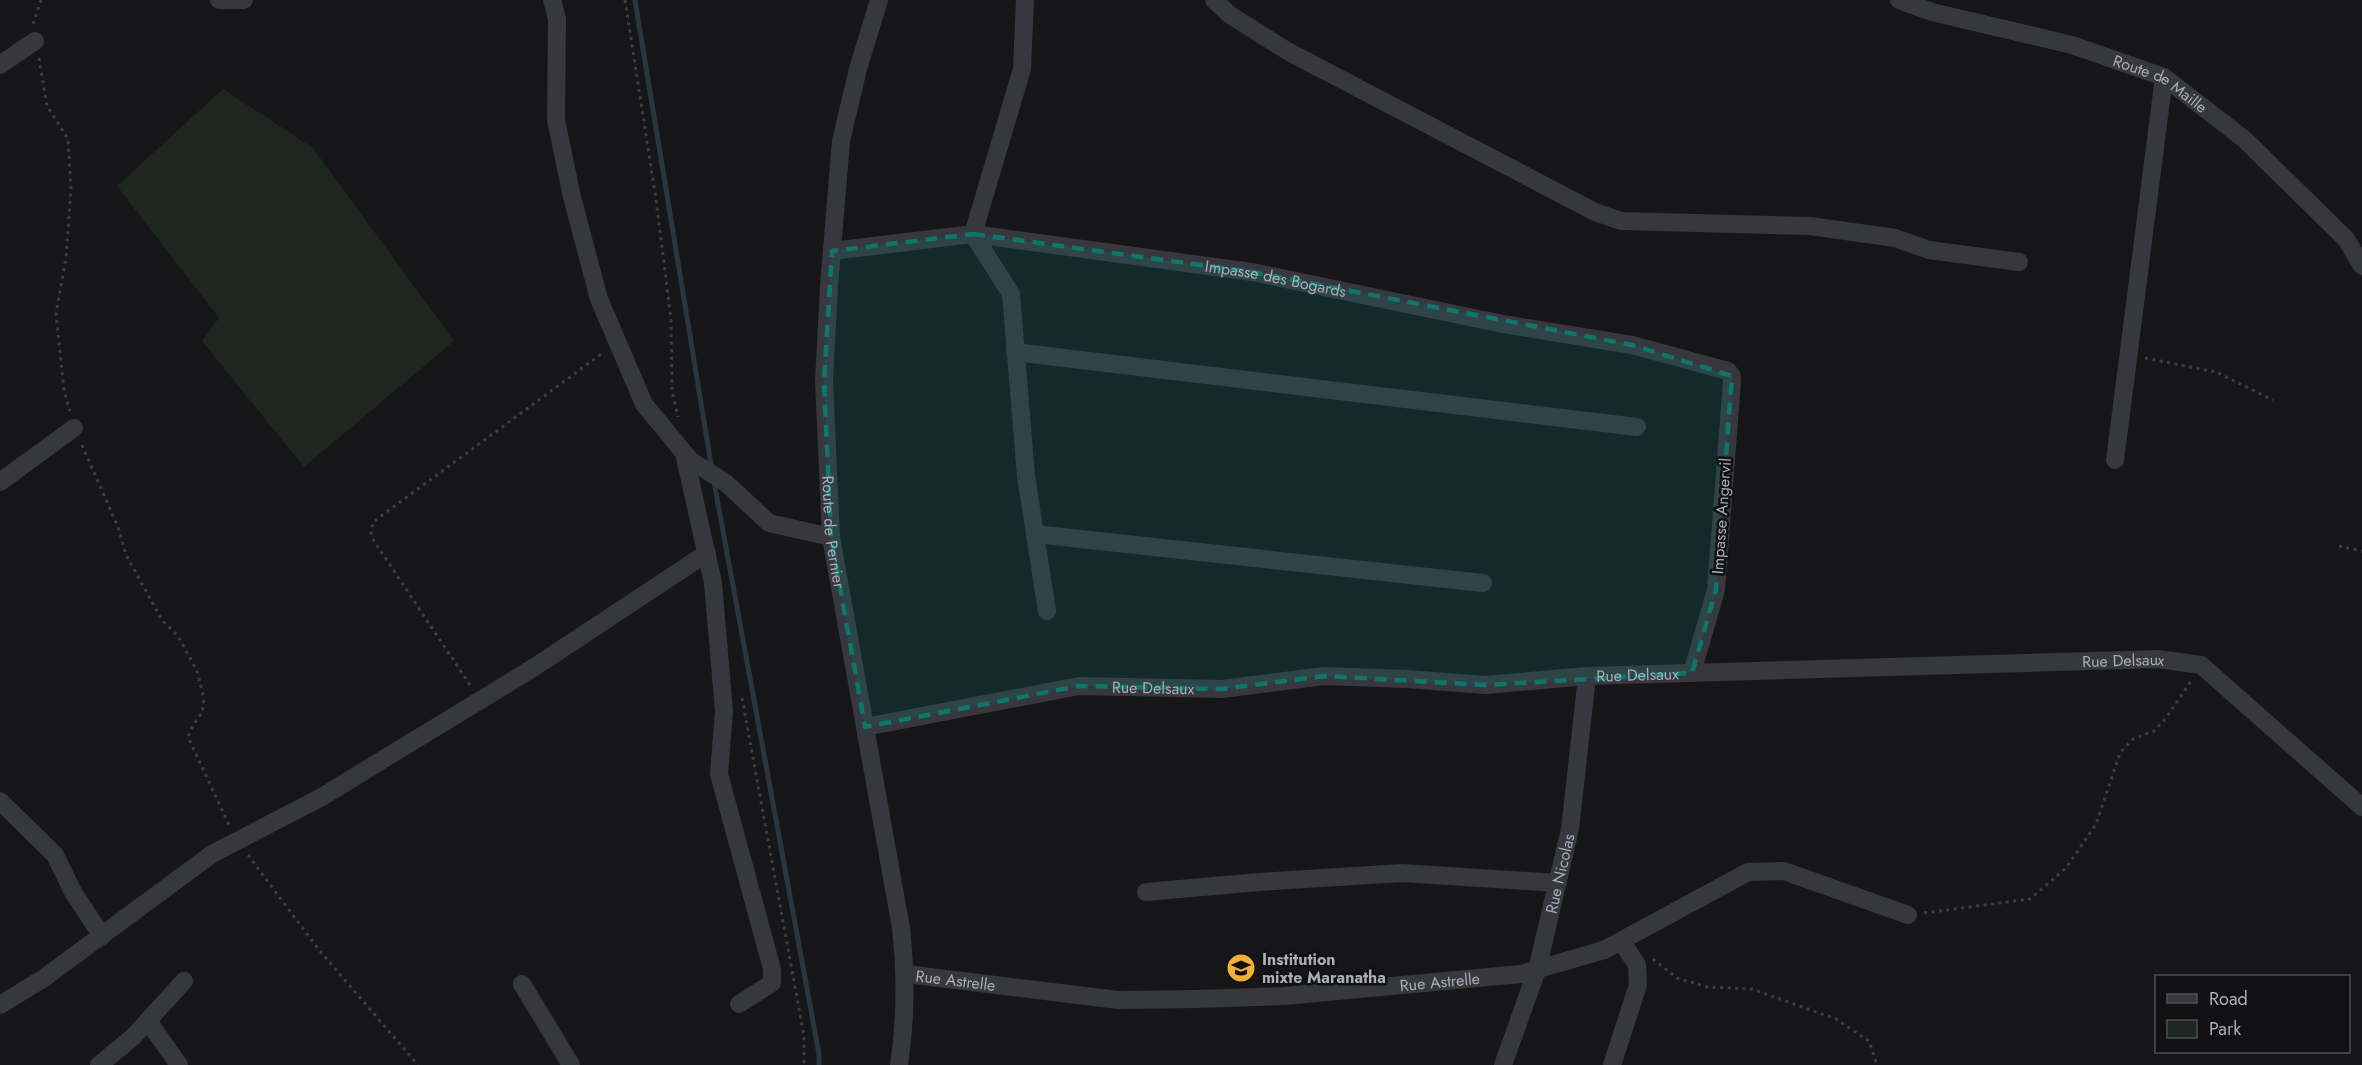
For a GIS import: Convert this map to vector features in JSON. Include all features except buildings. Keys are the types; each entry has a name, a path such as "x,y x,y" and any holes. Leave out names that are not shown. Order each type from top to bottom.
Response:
{"street":[{"path":"219,0 244,0"},
{"path":"552,0 557,19 556,120 572,197 599,300 644,404 687,457 726,483 768,523 831,537"},
{"name":"Route de Pernier","path":"879,0 858,69 841,141 824,381 831,537 901,928 906,974 903,1040 899,1065"},
{"path":"1025,0 1022,69 973,234 1011,294 1026,476 1047,611"},
{"path":"1214,0 1230,15 1289,52 1595,212 1621,221 1810,226 1895,238 1929,250 2019,262"},
{"name":"Route de Maille","path":"1899,0 1932,12 2072,45 2164,77 2244,139 2346,239 2362,266"},
{"path":"0,65 35,41"},
{"path":"2115,460 2164,77"},
{"name":"Impasse des Bogards","path":"832,251 973,234 1252,272 1503,324 1632,345 1714,368"},
{"path":"1015,352 1637,427"},
{"name":"Impasse Angervil","path":"1692,674 1716,590 1732,381 1728,371 1714,368"},
{"path":"0,482 74,428"},
{"path":"687,457 713,584 724,711 719,774 772,969 772,983 740,1004"},
{"path":"1035,534 1483,583"},
{"path":"0,1005 44,978 212,854 320,798 480,701 707,553"},
{"name":"Rue Delsaux","path":"865,727 1078,686 1222,689 1324,676 1407,679 1486,686 1587,676 2158,659 2201,666"},
{"path":"2201,666 2362,807"},
{"name":"Rue Nicolas","path":"1503,1065 1537,970 1570,829 1587,676"},
{"path":"0,801 55,855 73,892 102,936"},
{"name":"Rue Astrelle","path":"906,974 1118,1000 1295,995 1521,974 1604,950 1622,942 1748,872 1784,871 1908,915"},
{"path":"1146,892 1402,873 1558,883"},
{"path":"1612,1065 1638,985 1637,965 1622,942"},
{"path":"99,1065 133,1037 184,981"},
{"path":"522,984 571,1065"},
{"path":"148,1021 179,1065"}],"path":[{"path":"41,0 30,33 35,41 43,73 47,106 68,139 70,211 66,258 56,313 64,391 74,428 118,526 126,555 162,620 178,636 197,671 204,699 202,713 193,725 189,737 237,841 319,950 418,1065"},
{"path":"625,0 656,199 671,320 672,391 681,426"},
{"path":"480,701 374,541 371,532 373,522 617,342"},
{"path":"2128,356 2168,361 2216,372 2273,400"},
{"path":"2339,546 2362,551"},
{"path":"1908,915 2030,899 2066,868 2096,824 2120,753 2133,739 2154,731 2166,718 2201,666"},
{"path":"741,694 804,1036 804,1065"},
{"path":"1677,978 1707,987 1752,989 1836,1019 1869,1041 1877,1065"}],"highlighted area":[{"path":"973,234 1252,272 1632,345 1732,376 1716,590 1692,673 1486,685 1324,676 1222,689 1079,686 865,727 831,537 824,381 832,251"}],"green space":[{"path":"223,89 313,148 454,341 304,467 202,341 219,318 117,186"}],"waterway":[{"path":"635,0 712,470"},
{"path":"714,482 819,1054 819,1065"}],"place":[{"name":"Institution mixte Maranatha","path":"1241,968"}]}
